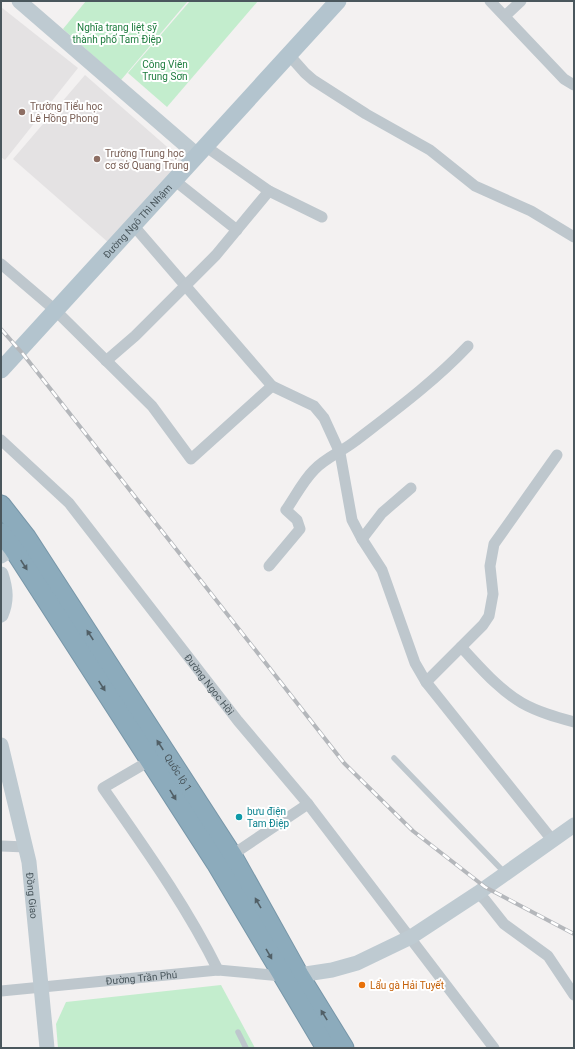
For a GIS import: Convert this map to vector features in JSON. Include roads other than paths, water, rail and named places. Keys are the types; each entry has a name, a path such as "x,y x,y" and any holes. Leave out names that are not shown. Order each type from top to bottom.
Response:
{"highway":[{"name":"Quốc lộ 1","path":"1,505 26,537 232,855 326,1048"},
{"name":"Quốc lộ 1","path":"1,533 7,552 151,760 216,863 291,975 344,1048"}],"main road":[{"name":"Đường Ngô Thì Nhậm","path":"1,370 338,1"}],"street":[{"path":"19,1 201,151 269,191 322,217"},
{"path":"490,1 564,79 574,85"},
{"path":"505,16 521,1"},
{"path":"289,55 313,80 366,114 430,150 475,186 531,211 574,237"},
{"path":"174,180 237,230"},
{"path":"106,361 135,336 216,255 269,191"},
{"path":"134,225 272,386 314,406 324,418 340,453 352,520 362,539 382,570 415,663 426,682 553,841"},
{"path":"1,264 55,310 152,406 191,459 272,386"},
{"path":"269,566 300,529 297,520 286,510 313,470 327,458 340,453 444,371 468,346"},
{"name":"Đường Ngọc Hồi","path":"1,440 69,502 238,721 308,804 411,937 494,1048"},
{"path":"426,682 489,616 493,594 490,566 491,553 494,544 557,455"},
{"path":"362,539 382,513 411,488"},
{"path":"1,574 6,593 6,604 1,615"},
{"path":"461,647 503,690 516,699 541,712 574,722"},
{"name":"Đồng Giao","path":"1,745 4,773 29,862 47,1048"},
{"path":"151,760 103,788 180,900 201,935 218,970"},
{"path":"232,855 308,804"},
{"path":"291,975 332,970 357,963 411,937 478,893 574,825"},
{"path":"1,846 26,847"},
{"path":"478,893 504,924 548,956 574,995"},
{"name":"Đường Trần Phú","path":"1,991 218,970 291,975"}],"lane":[{"path":"394,758 505,873"},
{"path":"238,1032 246,1048"}],"railway":[{"path":"1,329 23,354 344,763 413,831 485,887 574,934"}],"place":[{"name":"Trường Tiểu học Lê Hồng Phong","path":"22,112"},
{"name":"Trường Trung học cơ sở Quang Trung","path":"97,159"},
{"name":"bưu điện Tam Điệp","path":"239,817"},
{"name":"Lẩu gà Hải Tuyết","path":"362,985"}],"park label":[{"name":"Nghĩa trang liệt sỹ thành phố Tam Điệp","path":"117,32"},
{"name":"Công Viên Trung Sơn","path":"165,70"}]}
